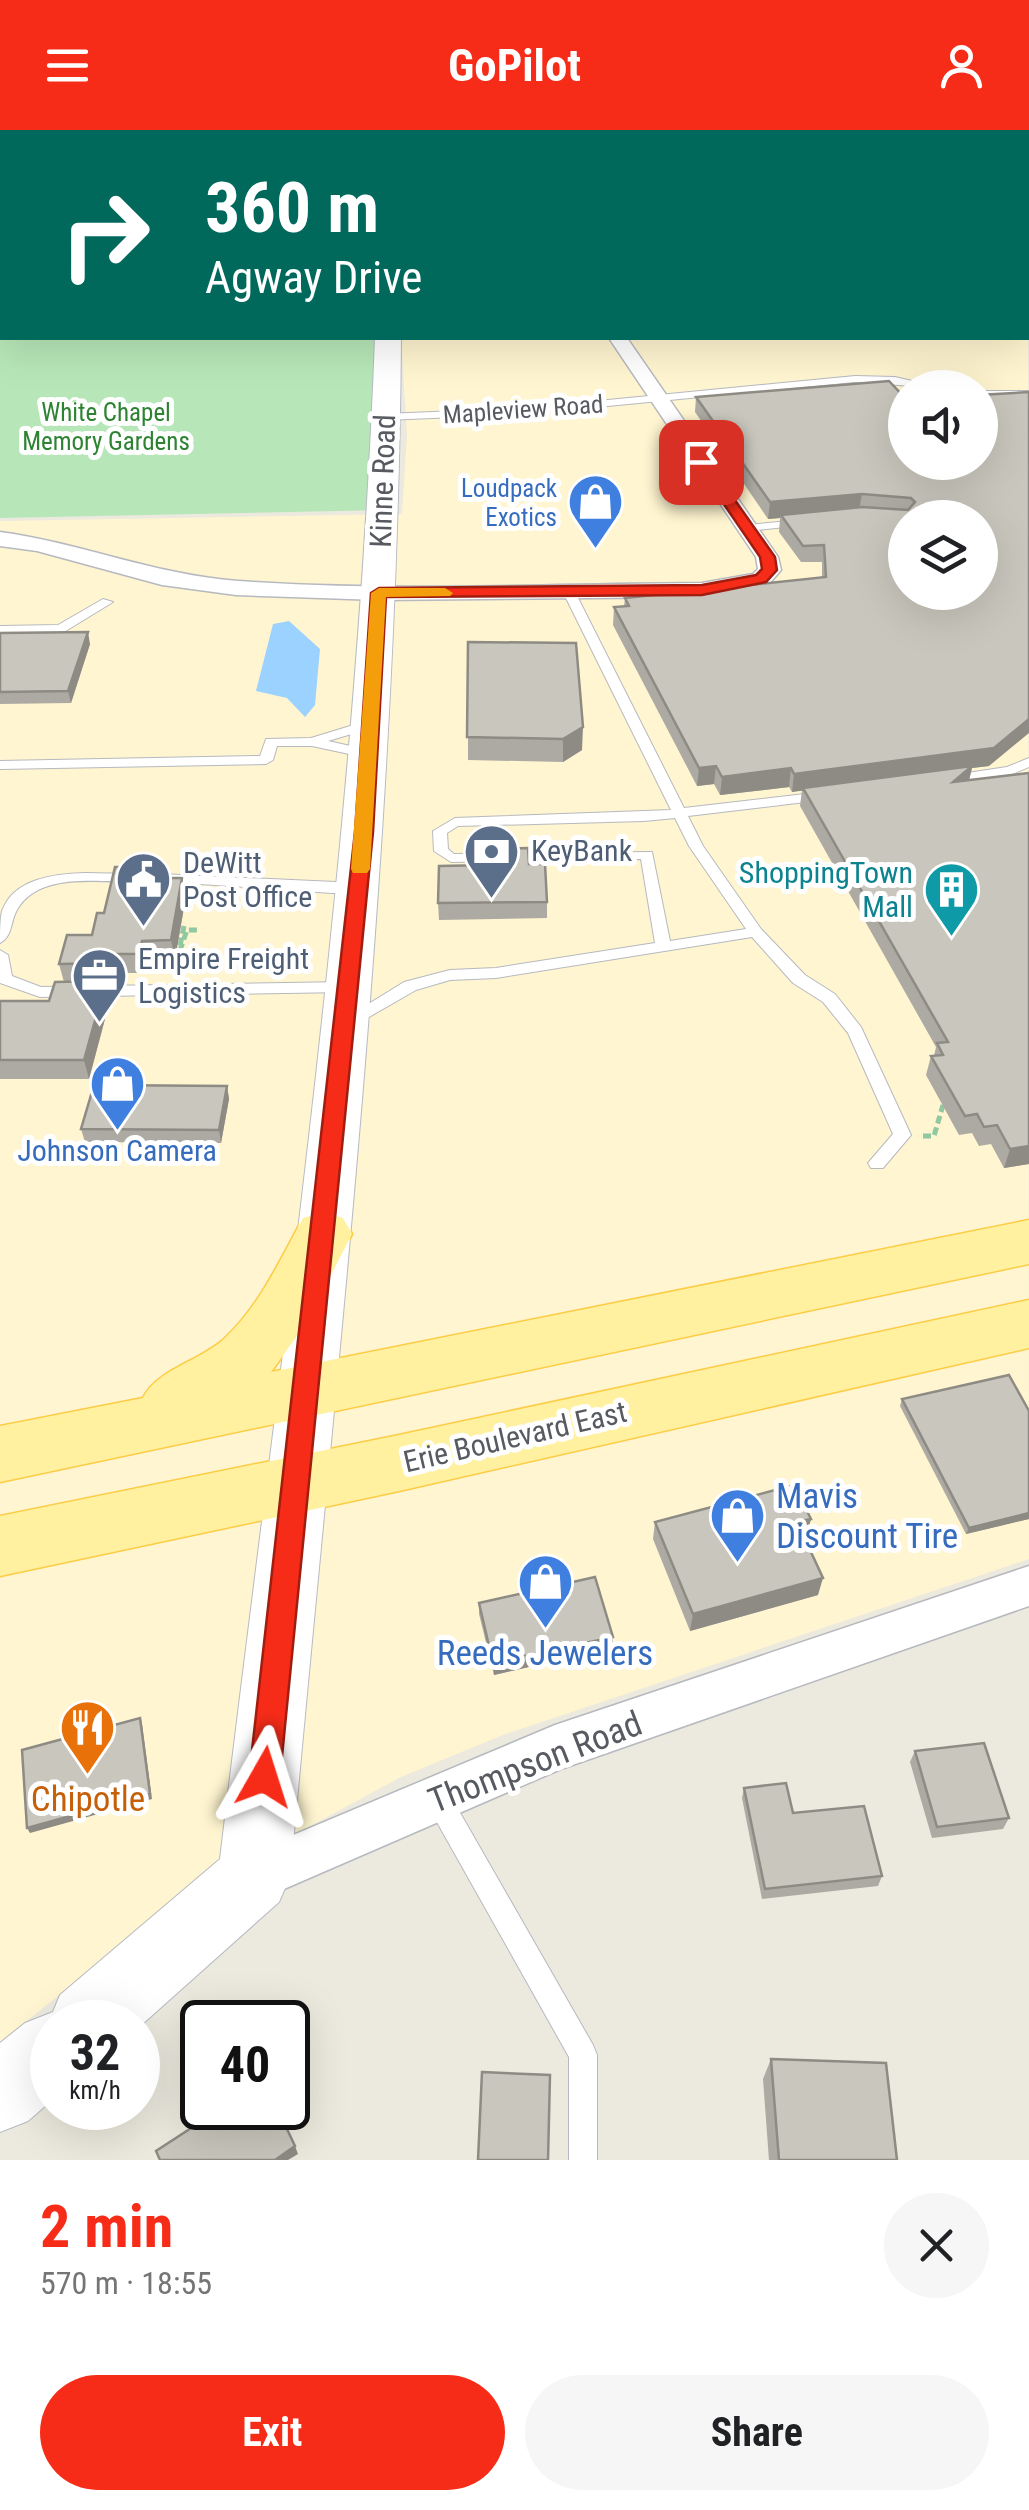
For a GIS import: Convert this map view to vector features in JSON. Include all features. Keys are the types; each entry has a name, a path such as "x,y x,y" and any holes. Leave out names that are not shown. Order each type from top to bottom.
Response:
{"main road":[{"path":"131,1427 235,1366 282,1311 323,1234"},
{"path":"0,1454 1029,1242"},
{"name":"Erie Boulevard East","path":"0,1546 294,1486 1029,1324"}],"street":[{"name":"Kinne Road","path":"254,1877 358,888 379,593 388,340"},
{"path":"0,538 40,544 199,585 379,593 568,592 702,590 755,580 770,570 767,557 619,340"},
{"name":"Thompson Road","path":"112,2000 254,1877 555,1748 1029,1586"},
{"path":"0,2093 30,2068"}],"lane":[{"name":"Mapleview Road","path":"385,417 526,411 734,394 855,379 888,380"},
{"path":"998,394 1029,394"},
{"path":"747,528 822,521"},
{"path":"568,592 680,814 720,884 756,932 799,979 828,998 855,1031 902,1135 878,1164"},
{"path":"0,630 60,629 106,602"},
{"path":"583,657 601,657"},
{"path":"312,742 368,739"},
{"path":"0,765 266,760 270,742 368,739"},
{"path":"939,781 1010,771 1029,762"},
{"path":"664,945 647,856 451,858 441,851 440,831 455,822 680,814 846,793"},
{"path":"0,938 12,903 36,887 63,878 224,878 273,887 358,888"},
{"path":"0,955 5,979 40,992 347,1005 450,975 530,968 756,932"},
{"path":"438,1799 583,2056 583,2160"}],"path":[{"path":"182,926 199,928 186,930 182,956 178,956 182,926"}],"shaded area":[{"path":"401,340 1028,340 1029,1559 503,1735 401,1777 192,1890 53,2000 30,2000 30,2018 0,2042 0,521 402,514 407,435"}],"green space":[{"name":"White Chapel Memory Gardens","path":"0,340 388,340 384,510 0,518"}],"water":[{"path":"289,621 320,649 315,705 305,717 287,698 256,691 273,624"}],"building":[{"path":"888,381 888,480 998,480 998,394 1029,392 1029,719 994,748 794,774 791,768 722,777 716,766 699,768 614,607 629,606 625,598 826,577 824,545 803,546 781,515 862,507 888,509 888,610 998,610 998,500 913,500 862,494 770,502 696,397"},
{"path":"88,632 68,691 0,692 0,633"},
{"path":"468,642 576,643 583,727 563,739 467,737"},
{"name":"ShoppingTown Mall","path":"972,766 953,782 1029,773 1029,1146 1010,1149 997,1125 984,1127 977,1114 965,1116 931,1056 943,1055 937,1043 948,1042 803,788"},
{"path":"528,848 529,864 545,864 547,902 438,903 439,866 493,865 493,849"},
{"name":"DeWitt Post Office","path":"115,867 158,867 156,878 182,878 171,940 142,941 139,954 113,954 110,963 59,964 67,935 92,935 97,913 104,913"},
{"path":"106,981 84,1060 0,1060 0,1001 49,1001 55,982"},
{"path":"94,1085 227,1086 219,1130 81,1129"},
{"path":"1009,1375 1029,1411 1029,1513 969,1528 902,1399"},
{"path":"794,1485 811,1519 797,1522 823,1578 693,1614 655,1522"},
{"path":"595,1577 613,1637 493,1663 479,1603"},
{"name":"Chipotle","path":"140,1718 150,1794 27,1828 22,1750"},
{"path":"984,1743 1009,1818 937,1827 915,1751"},
{"path":"786,1783 793,1813 864,1806 882,1876 765,1889 744,1788"},
{"path":"771,2059 886,2063 897,2160 779,2160"},
{"path":"482,2072 550,2075 548,2160 478,2160"},
{"path":"188,2130 287,2130 295,2146 275,2160 160,2160 156,2151"}],"slow traffic":[{"path":"360,869 379,593 445,593"}],"place":[{"name":"Loudpack Exotics","path":"596,551"},
{"name":"KeyBank","path":"492,900"},
{"name":"DeWitt Post Office","path":"144,929"},
{"name":"ShoppingTown Mall","path":"952,939"},
{"name":"Empire Freight Logistics","path":"99,1025"},
{"name":"Johnson Camera","path":"117,1132"},
{"name":"Mavis Discount Tire","path":"737,1565"},
{"name":"Reeds Jewelers","path":"545,1631"},
{"name":"Chipotle","path":"88,1777"}],"route":[{"path":"264,1777 364,832 379,593 702,590 738,586 760,578 770,570 767,557 701,462"}]}
